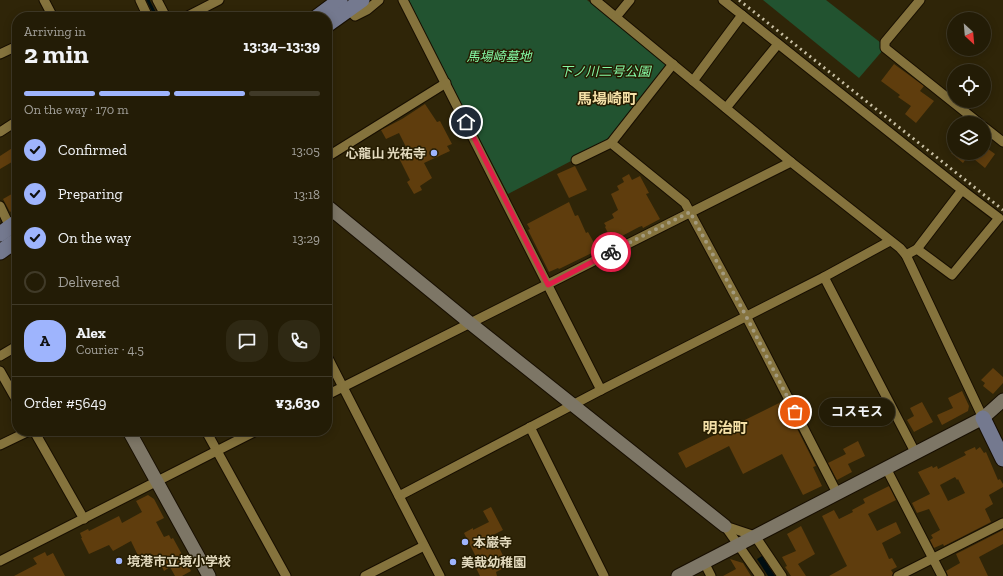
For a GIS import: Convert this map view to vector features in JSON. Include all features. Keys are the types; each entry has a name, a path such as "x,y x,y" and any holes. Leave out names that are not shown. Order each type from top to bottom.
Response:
{"main road":[{"path":"328,12 344,5 362,0"},
{"path":"332,19 344,5"},
{"path":"0,252 12,244"},
{"path":"983,418 1003,459"}],"street":[{"path":"44,0 50,12"},
{"path":"140,0 146,12"},
{"path":"157,0 163,12"},
{"path":"195,12 218,0"},
{"path":"344,5 355,16 367,10 379,0"},
{"path":"403,0 601,390"},
{"path":"595,0 791,162 900,248 906,255 983,418"},
{"path":"616,17 630,0"},
{"path":"723,0 1001,220 952,275 917,249"},
{"path":"920,0 885,42 885,48 970,116"},
{"path":"693,80 742,15"},
{"path":"726,108 778,44"},
{"path":"0,54 12,48"},
{"path":"576,160 611,143 673,64"},
{"path":"332,154 446,83"},
{"path":"0,132 12,124"},
{"path":"991,133 1003,142"},
{"path":"611,143 685,203 746,316 837,493"},
{"path":"332,392 791,162"},
{"path":"906,255 917,249 962,190"},
{"path":"0,206 11,229"},
{"path":"332,210 470,323 725,526 760,576"},
{"path":"400,496 601,390 824,277 890,241"},
{"path":"824,277 915,452"},
{"path":"0,356 12,349"},
{"path":"332,365 440,576"},
{"path":"0,371 12,392"},
{"path":"678,576 983,418 1003,400"},
{"path":"530,427 604,576"},
{"path":"0,445 19,436"},
{"path":"37,436 84,519"},
{"path":"132,436 209,576"},
{"path":"209,436 286,576"},
{"path":"0,561 246,436"},
{"path":"886,468 942,576"},
{"path":"898,576 1003,523"},
{"path":"725,526 755,536 782,576"},
{"path":"365,576 424,546"},
{"path":"704,562 711,576"}],"green space":[{"name":"馬場崎墓地","path":"408,0 587,0 668,64 607,140 573,160 508,194"},
{"path":"763,0 826,0 881,43 883,50 859,78"}],"shaded area":[{"path":"762,556 775,576 768,576 757,559"}],"building":[{"path":"894,64 924,86 920,91 934,101 916,123 905,114 911,106 898,97 900,95 881,81"},
{"path":"425,104 437,122 440,121 452,144 447,146 450,151 424,163 432,178 420,186 422,190 414,194 407,182 410,180 397,154 407,149 399,133 386,139 381,130 402,119"},
{"path":"12,148 12,162 0,169 0,156"},
{"path":"991,151 995,154 991,160"},
{"path":"975,160 991,160 985,168"},
{"path":"575,166 587,190 569,198 557,174"},
{"path":"629,174 632,180 640,176 649,193 646,194 660,219 643,228 642,226 639,227 622,236 623,238 613,243 604,223 614,218 612,214 618,210 611,194 619,190 617,186 624,182 622,178"},
{"path":"12,194 12,211 10,212 3,199"},
{"path":"569,202 575,216 578,215 586,233 588,232 598,250 559,269 558,268 549,272 528,230 530,229 527,224"},
{"path":"993,368 1003,377 1003,383 993,394 983,386 985,383 981,380"},
{"path":"962,391 969,406 968,411 942,425 937,415 953,408 948,398"},
{"path":"783,401 816,466 813,467 822,486 803,495 782,454 743,474 729,446 686,468 678,453"},
{"path":"922,402 933,422 914,432 907,420 914,416 910,408"},
{"path":"858,441 865,456 848,464 852,472 837,480 828,463 846,454 843,449"},
{"path":"975,447 976,450 980,447 984,453 986,452 998,480 1000,479 1003,487 989,495 993,504 985,509 991,522 944,546 943,544 934,548 930,540 933,538 931,535 940,530 929,509 917,513 912,503 930,494 918,472 932,466 933,468 937,466 938,469 966,455 964,452","holes":["955,477 957,480 958,479 965,493 948,501 940,485"]},
{"path":"889,486 896,500 868,514 877,531 896,522 901,533 882,543 889,559 892,558 897,567 891,570 893,573 892,576 829,576 847,566 822,516 834,510 839,519 853,512 852,510 865,503 863,499"},
{"path":"148,495 154,499 164,518 156,522 164,537 169,535 171,539 173,538 191,571 182,576 175,576 170,567 164,571 159,560 144,568 131,541 113,551 109,545 89,554 81,538 80,533 88,529 89,531 119,516 122,523 142,512 136,501"},
{"path":"491,507 503,530 493,535 508,566 496,572 497,576 480,576 472,560 476,558 475,555 464,533 489,522 483,511"},
{"path":"801,526 815,554 798,564 806,576 791,576 785,567 787,566 782,557 796,551 787,534"},
{"path":"1003,530 1003,544 979,557 988,576 948,576 946,571 960,563 956,554"},
{"path":"45,552 47,556 53,553 65,576 14,576 37,564 33,558"},
{"path":"730,559 743,563 751,576 723,576 736,569"}],"waterway":[{"path":"148,0 154,12"}],"railway":[{"path":"739,0 1003,210"}],"way so far":[{"path":"611,252 690,212 746,316 795,412"}],"place":[{"name":"心龍山 光祐寺","path":"434,153"},
{"name":"コスモス","path":"795,412"},
{"name":"本巌寺","path":"465,542"},
{"name":"境港市立境小学校","path":"119,561"},
{"name":"美哉幼稚園","path":"453,562"}],"district":[{"name":"馬場崎町","path":"607,99"},
{"name":"明治町","path":"725,428"}],"route":[{"path":"466,122 548,285 611,252"}],"park label":[{"name":"下ノ川二号公園","path":"605,71"}]}
